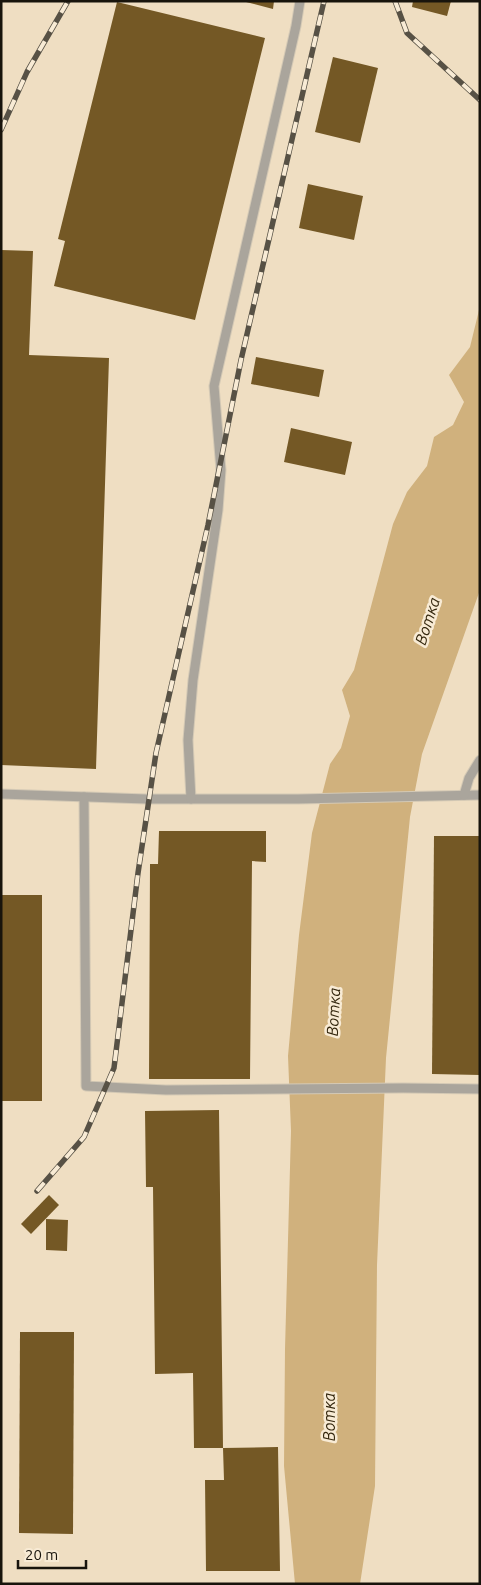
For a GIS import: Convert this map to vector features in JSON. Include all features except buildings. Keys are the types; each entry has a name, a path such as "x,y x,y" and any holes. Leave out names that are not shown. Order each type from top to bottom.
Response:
{"lane":[{"path":"191,798 188,740 193,680 219,502 221,470 214,386 296,26 300,1"},
{"path":"464,795 470,778 480,760"},
{"path":"1,794 146,799 298,799 480,794"},
{"path":"84,797 86,1086 166,1090 480,1089"}],"shaded area":[{"path":"1,1 480,1 480,1584 1,1584"}],"water":[{"name":"Вотка","path":"480,306 480,590 422,754 410,817 386,1058 377,1265 375,1486 360,1584 295,1584 284,1466 291,1131 288,1056 299,935 312,833 330,764 341,748 350,716 342,690 354,670 393,524 407,492 427,466 434,437 453,425 464,402 449,375 470,347"}],"railway":[{"path":"1,130 27,72 68,1"},
{"path":"37,1191 84,1137 114,1068 138,873 156,753 208,525 241,360 324,1"},
{"path":"395,1 407,33 480,100"}]}
